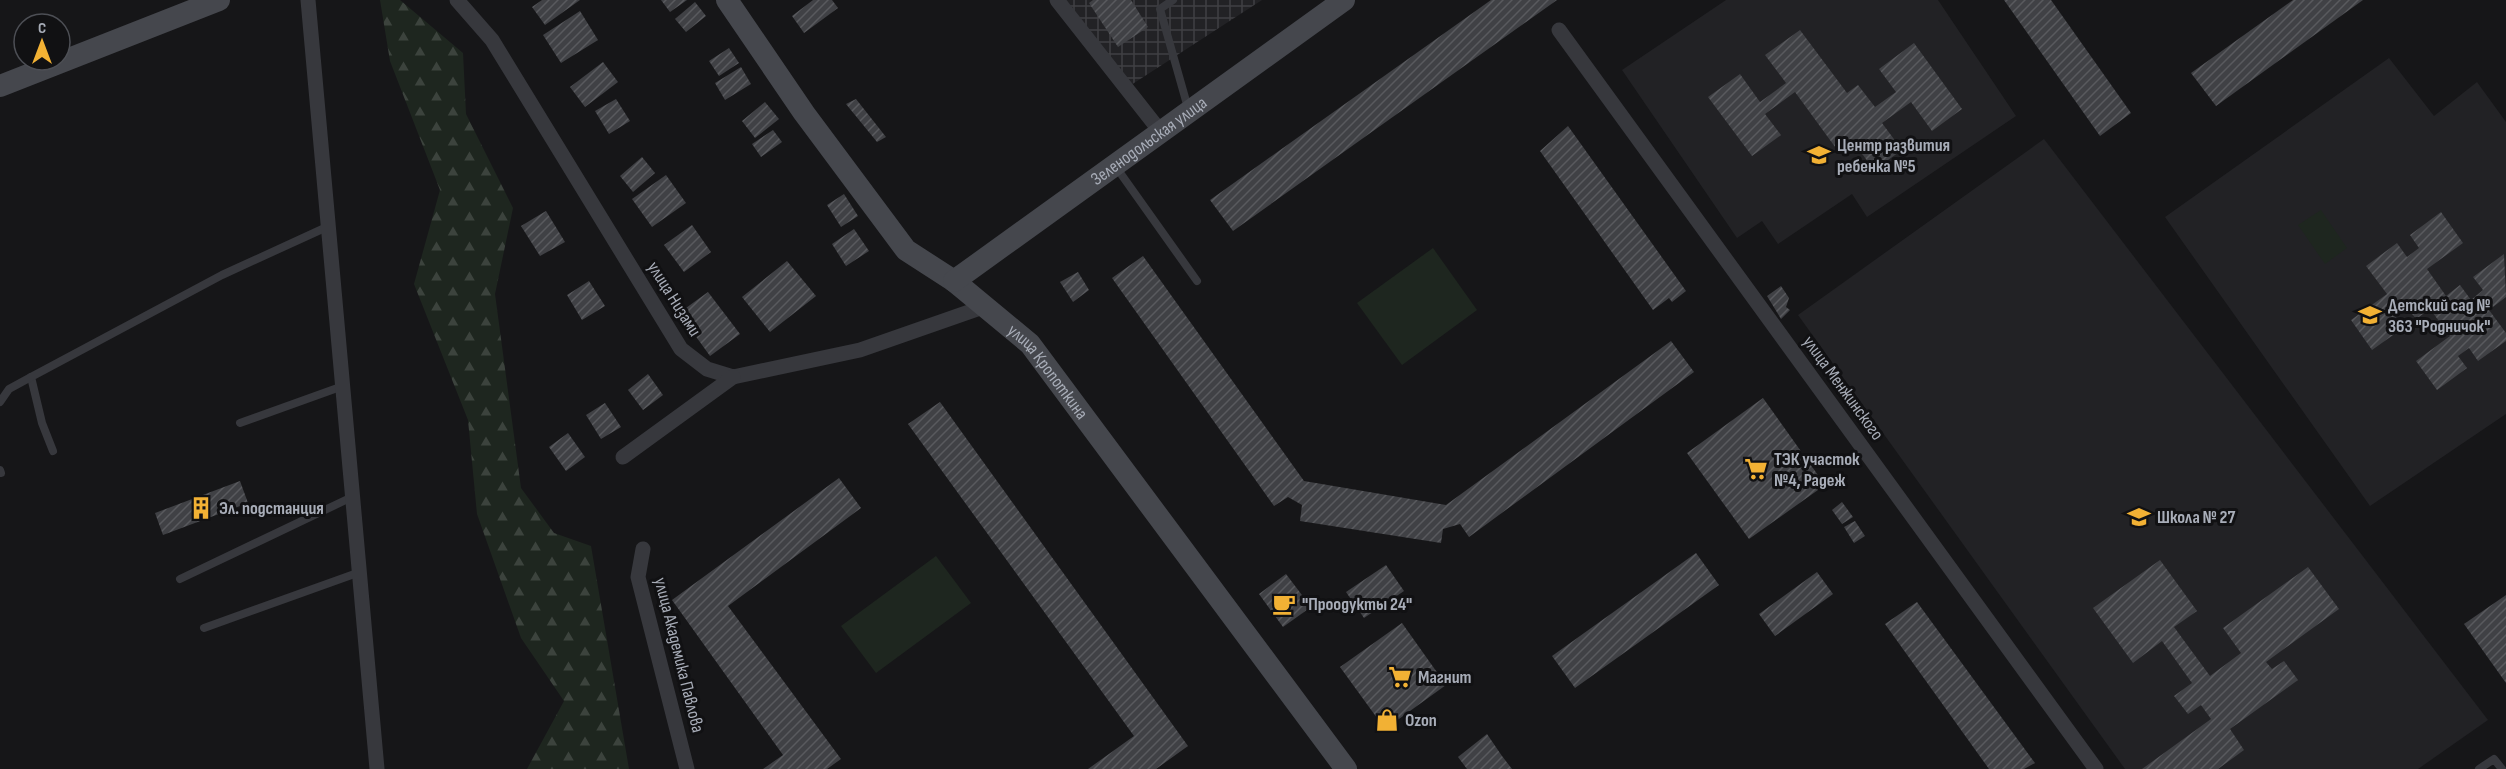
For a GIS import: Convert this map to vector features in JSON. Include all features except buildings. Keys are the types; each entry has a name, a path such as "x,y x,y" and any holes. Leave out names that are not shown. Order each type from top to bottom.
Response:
{"street":[{"path":"0,86 219,0"},
{"path":"308,0 377,769"},
{"name":"улица Низами","path":"457,0 492,40 681,349 707,369 733,376 860,350 986,306"},
{"name":"улица Кропоткина","path":"727,0 804,113 906,250 954,281 1030,344 1346,769"},
{"path":"1057,0 1160,131"},
{"name":"Зеленодольская улица","path":"954,281 1344,0"},
{"name":"улица Менжинского","path":"1558,30 2096,769"},
{"path":"623,457 733,376"},
{"name":"улица Академика Павлова","path":"643,549 638,577 687,769"}],"lane":[{"path":"1173,0 1160,9 1189,110"},
{"path":"1116,166 1197,281"},
{"path":"0,402 9,389 31,377 222,275 329,226"},
{"path":"31,377 42,423 53,451"},
{"path":"240,423 344,386"},
{"path":"180,579 354,496"},
{"path":"204,628 361,572"},
{"path":"2479,769 2494,759 2502,769"}],"shaded area":[{"path":"1064,0 1262,0 1131,85"},
{"name":"Центр развития ребенка №5","path":"1726,0 1938,0 2016,116 1867,217 1852,194 1778,244 1762,221 1737,238 1622,70"},
{"name":"Детский сад № 363 \"Родничок\"","path":"2389,58 2434,116 2477,82 2506,122 2506,414 2370,506 2165,217"},
{"name":"Школа № 27","path":"2044,139 2488,720 2418,769 2125,769 1798,315"}],"green space":[{"path":"380,0 400,0 463,53 466,114 513,208 495,294 521,488 554,533 591,546 629,769 527,769 564,701 521,638 477,514 468,420 414,284 440,190 390,61"},
{"path":"2321,210 2347,248 2325,264 2298,225"},
{"path":"1433,248 1477,310 1402,365 1357,303"},
{"path":"936,556 971,603 876,673 841,626"}],"place":[{"name":"Центр развития ребенка №5","path":"1819,155"},
{"name":"Детский сад № 363 \"Родничок\"","path":"2370,315"},
{"name":"ТЭК участок №4, Радеж","path":"1756,469"},
{"name":"Эл. подстанция","path":"201,508"},
{"name":"Школа № 27","path":"2139,517"},
{"name":"\"Проодукты 24\"","path":"1284,604"},
{"name":"Магнит","path":"1400,677"},
{"name":"Ozon","path":"1387,720"}]}
